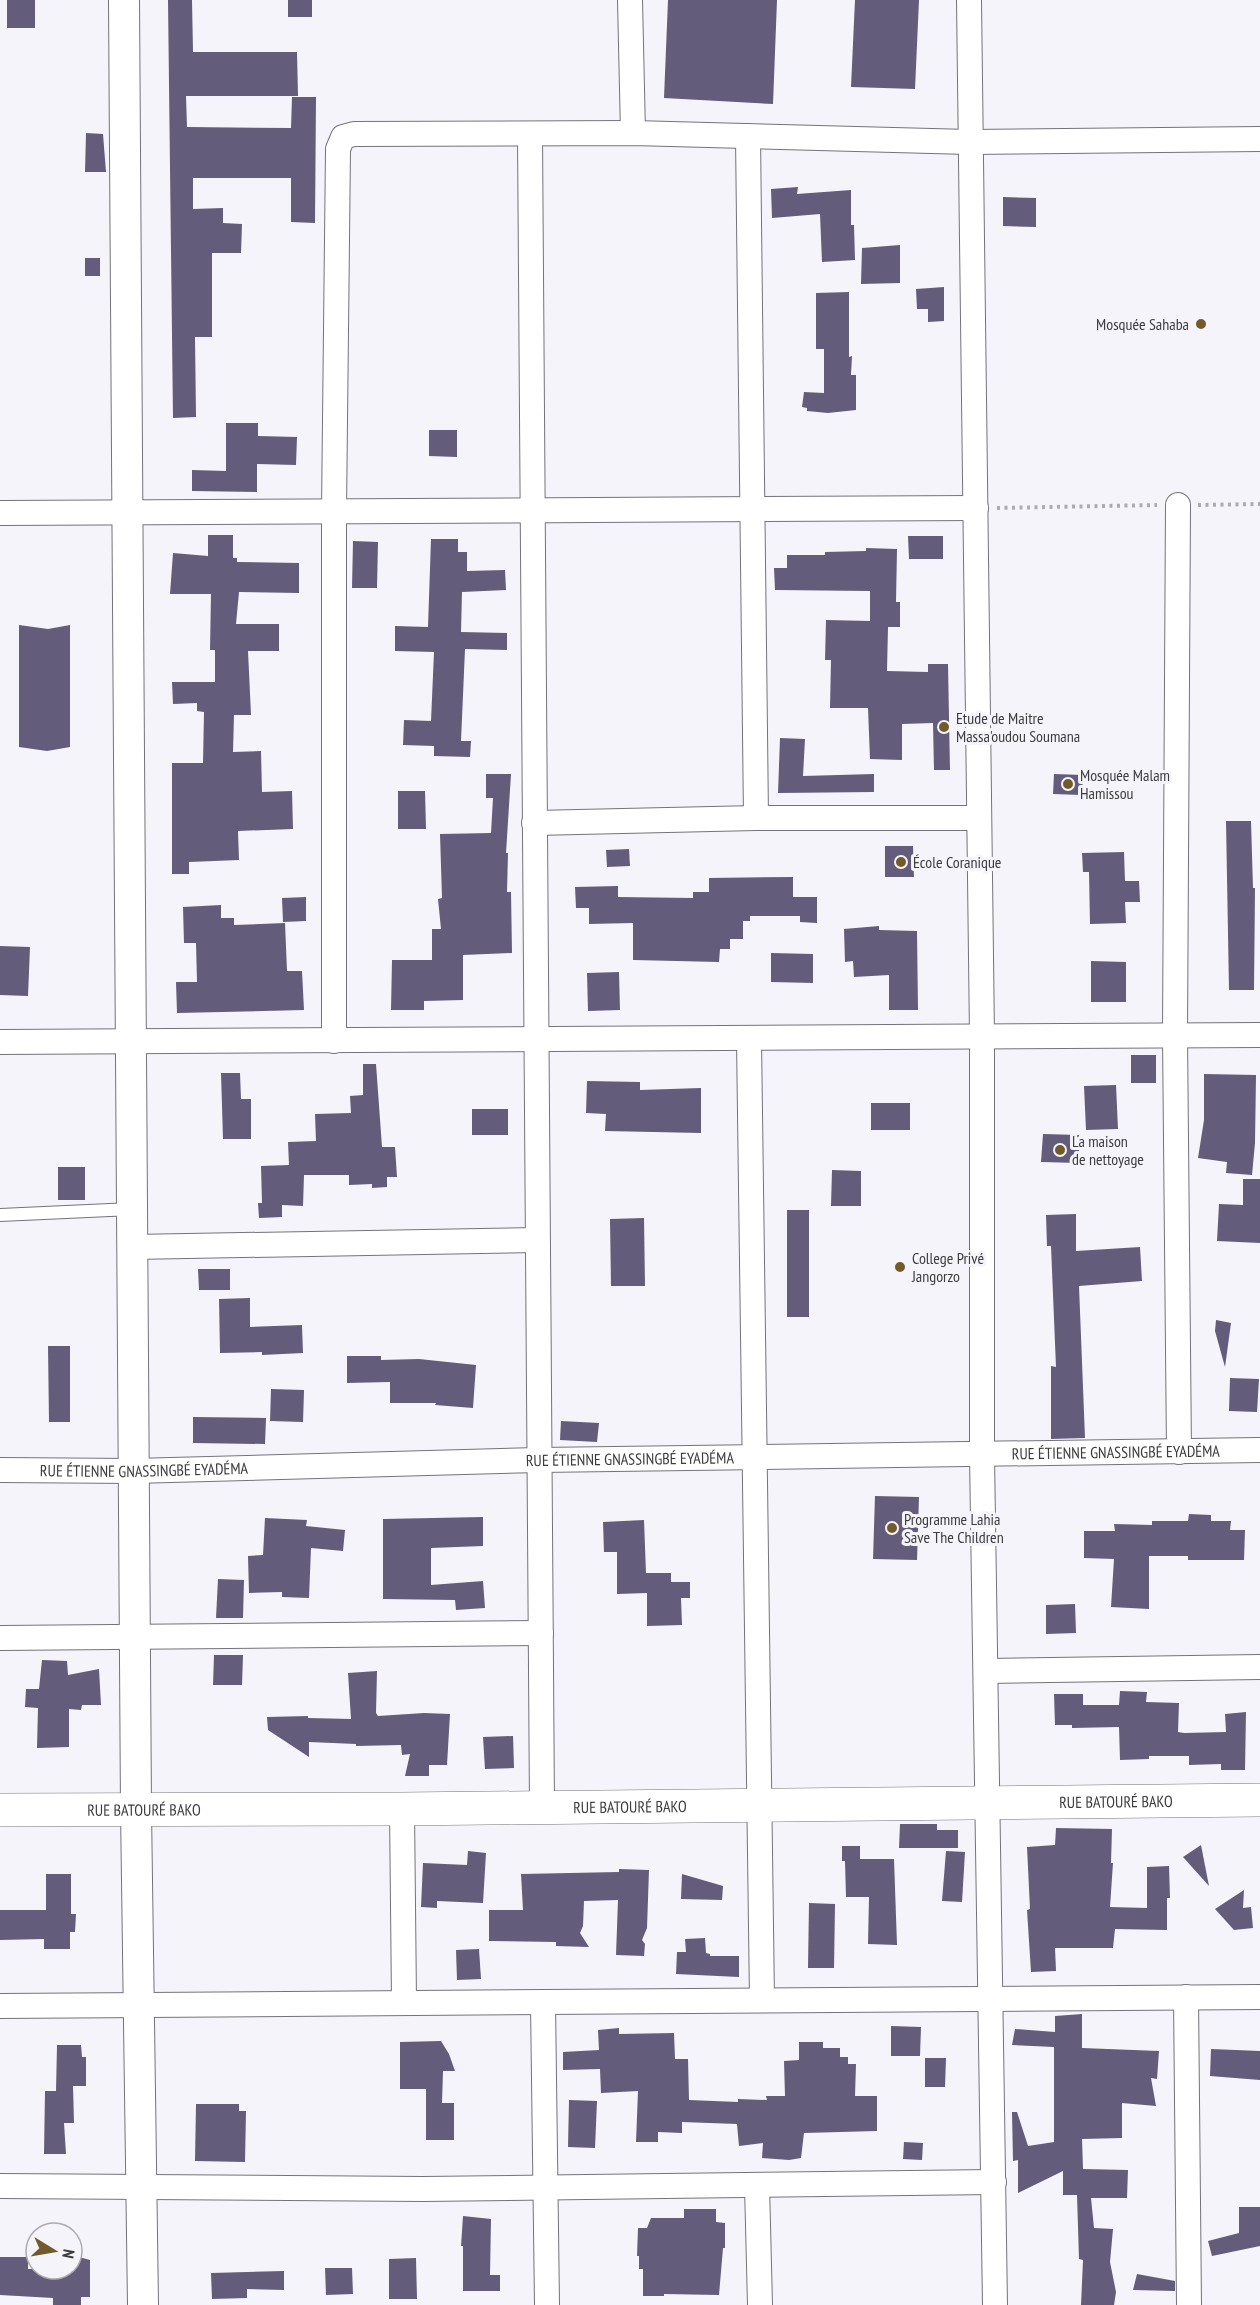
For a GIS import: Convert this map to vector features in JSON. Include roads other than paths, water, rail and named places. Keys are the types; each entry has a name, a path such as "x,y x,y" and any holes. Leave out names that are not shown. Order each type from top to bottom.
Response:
{"main road":[{"name":"RUE BATOURÉ BAKO","path":"0,1810 402,1809 1260,1800"}],"street":[{"path":"124,0 133,1472 143,2305"},
{"path":"630,0 633,133"},
{"path":"969,0 982,1036 982,1455 995,2305"},
{"path":"334,1041 334,512 338,149 343,137 354,134 633,133 969,142 1260,139"},
{"path":"530,135 542,1807"},
{"path":"748,136 756,818"},
{"path":"1178,505 1175,1035 1179,1452"},
{"path":"0,513 976,508"},
{"path":"534,823 756,818 978,818"},
{"path":"0,1042 1260,1035"},
{"path":"750,1039 762,2000"},
{"path":"132,1247 537,1240"},
{"name":"RUE ÉTIENNE GNASSINGBÉ EYADÉMA","path":"0,1470 133,1472 539,1460 1260,1450"},
{"path":"0,1638 541,1633"},
{"path":"987,1671 1260,1667"},
{"path":"402,1809 404,2001"},
{"path":"1186,1997 1189,2305"},
{"path":"0,2006 404,2001 543,2003 1260,1997"},
{"path":"543,2003 547,2305"},
{"path":"0,2186 546,2187 994,2182"},
{"path":"758,2185 760,2305"}],"lane":[{"path":"0,1215 132,1209"}],"place":[{"name":"Mosquée Sahaba","path":"1201,324"},
{"name":"Etude de Maitre Massa'oudou Soumana","path":"944,727"},
{"name":"Mosquée Malam Hamissou","path":"1068,784"},
{"name":"École Coranique","path":"901,862"},
{"name":"La maison de nettoyage","path":"1060,1150"},
{"name":"College Privé Jangorzo","path":"900,1267"},
{"name":"Programme Lahia Save The Children","path":"892,1528"}]}
